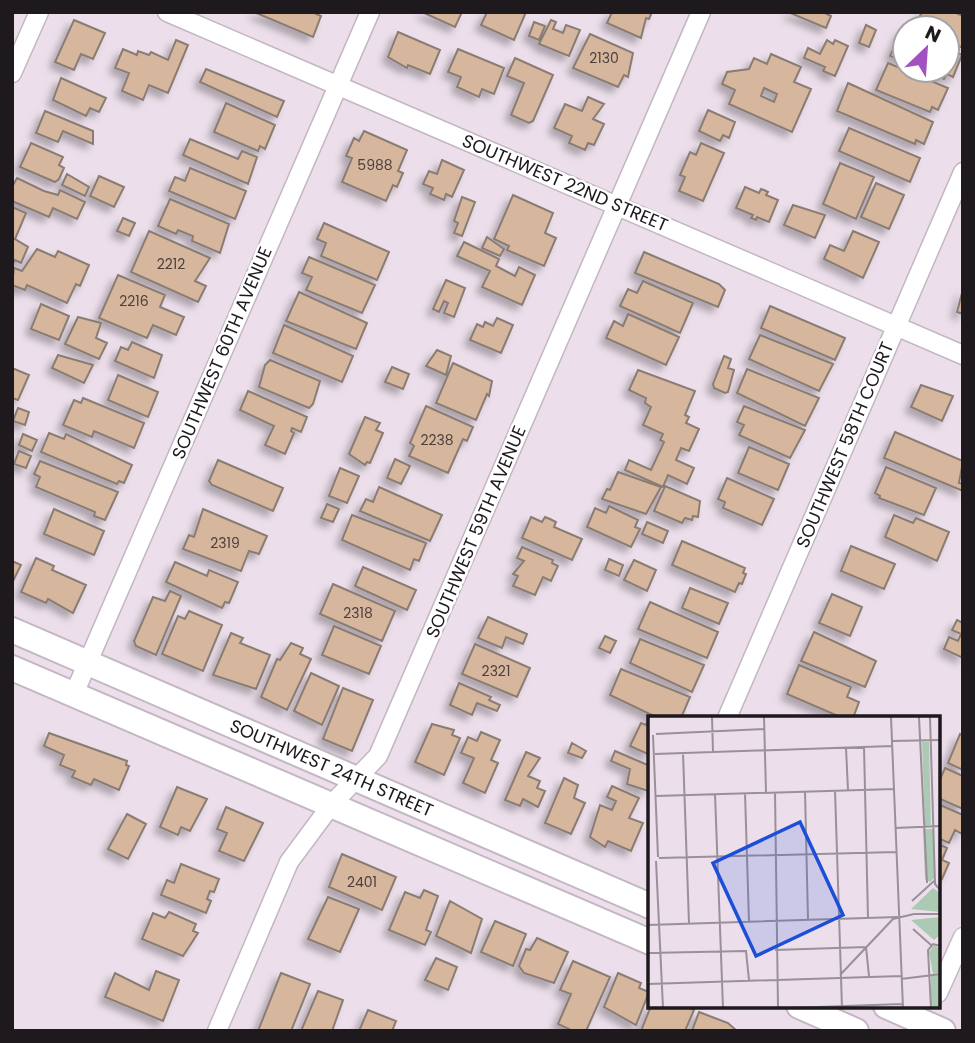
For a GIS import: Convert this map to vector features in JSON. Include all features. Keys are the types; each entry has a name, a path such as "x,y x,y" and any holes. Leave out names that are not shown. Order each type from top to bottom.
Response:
{"main road":[{"name":"SOUTHWEST 24TH STREET","path":"12,630 648,902"},
{"name":"SOUTHWEST 24TH STREET","path":"12,668 641,939"},
{"path":"804,1008 856,1031"},
{"path":"891,1008 928,1022"}],"street":[{"path":"12,73 39,12"},
{"name":"SOUTHWEST 22ND STREET","path":"167,12 963,355"},
{"name":"SOUTHWEST 60TH AVENUE","path":"74,694 370,12"},
{"name":"SOUTHWEST 59TH AVENUE","path":"217,1031 284,871 306,836 332,804 378,756 701,12"},
{"name":"SOUTHWEST 58TH COURT","path":"728,716 963,172"},
{"path":"641,939 648,902"},
{"path":"940,989 963,937"}],"building":[{"path":"254,12 312,12 321,16 313,37"},
{"path":"422,12 462,12 455,27"},
{"path":"487,12 526,12 514,40 481,25"},
{"path":"612,12 652,12 649,19 646,18 641,38 607,23"},
{"path":"788,12 823,12 831,16 826,28"},
{"path":"954,12 958,14 921,14"},
{"path":"961,15 963,16 963,48 961,47"},
{"path":"74,20 105,33 93,59 81,54 74,70 55,62"},
{"path":"551,20 556,22 553,29 563,33 566,25 580,30 569,56 539,44"},
{"path":"534,22 545,26 539,40 529,36"},
{"path":"866,25 876,30 869,47 859,43"},
{"path":"398,32 440,50 430,74 408,65 407,68 388,57"},
{"path":"590,34 633,53 628,77 624,75 618,87 573,68"},
{"path":"176,40 188,45 168,93 149,85 143,100 122,91 129,73 115,68 123,49 137,55 138,51 149,55 151,52 168,60"},
{"path":"827,40 833,44 835,40 848,46 835,76 823,71 825,67 804,58 808,48 820,54"},
{"path":"458,49 504,68 494,94 482,89 479,97 457,87 461,77 448,72"},
{"path":"771,54 801,67 794,82 811,89 792,132 729,104 735,90 722,84 727,72 749,69 754,58 767,64","holes":["764,88 777,94 774,102 761,96"]},
{"path":"515,58 553,75 533,121 529,123 511,115 524,83 507,76"},
{"path":"888,63 891,64 891,84 938,84 948,88 938,110 932,107 930,112 876,90"},
{"path":"206,69 284,101 277,117 200,82"},
{"path":"61,78 106,98 99,112 90,108 86,116 53,100"},
{"path":"848,83 933,122 924,144 916,140 915,144 837,111"},
{"path":"588,97 604,104 593,119 604,124 594,145 588,143 585,150 569,143 572,136 554,128 565,104 582,111"},
{"path":"226,103 275,125 265,149 260,146 258,151 214,132"},
{"path":"708,110 735,122 729,138 723,135 720,141 699,131"},
{"path":"45,111 93,131 93,144 63,131 58,142 36,133"},
{"path":"849,128 920,158 910,182 839,151"},
{"path":"364,131 407,150 398,171 403,173 397,187 393,185 386,201 342,182 352,158 346,156 354,138 359,141"},
{"path":"190,139 238,159 242,151 257,157 248,184 183,155"},
{"path":"31,143 63,157 59,165 64,168 55,182 20,167"},
{"path":"701,143 724,153 703,201 679,191 685,177 680,175 690,152 696,155"},
{"path":"442,160 464,170 452,197 446,194 444,200 430,194 433,188 423,184 429,171 437,174"},
{"path":"840,163 874,177 856,219 823,204"},
{"path":"190,168 246,191 235,219 169,191 175,177 185,181"},
{"path":"67,174 89,187 85,196 62,185"},
{"path":"99,176 124,187 114,207 90,196"},
{"path":"17,178 44,191 58,195 60,190 85,202 77,219 53,208 49,217 12,201 12,187"},
{"path":"876,183 904,195 889,229 861,217"},
{"path":"745,187 759,193 761,189 764,190 768,192 766,195 778,200 769,222 757,217 756,220 751,218 753,215 736,208"},
{"path":"513,195 553,213 545,233 556,238 544,266 507,250 509,246 494,239"},
{"path":"462,197 475,202 462,236 454,233 458,223 454,221"},
{"path":"170,199 229,224 220,253 192,241 193,236 178,230 176,234 158,226"},
{"path":"793,205 825,215 815,238 784,225"},
{"path":"12,207 26,213 15,239 28,247 21,263 15,260 12,265"},
{"path":"123,218 135,223 129,236 117,231"},
{"path":"324,223 389,252 377,280 321,256 326,243 317,239"},
{"path":"149,231 210,258 195,281 206,286 198,302 131,272"},
{"path":"853,231 879,242 863,278 824,259 830,245 844,251"},
{"path":"487,237 504,249 500,256 482,248"},
{"path":"464,242 499,259 496,266 515,276 519,267 535,275 522,305 482,287 490,271 457,256"},
{"path":"37,249 55,257 58,251 89,265 80,286 76,284 67,303 27,285 25,290 12,285 14,268 22,271"},
{"path":"644,252 719,284 725,290 718,307 635,273"},
{"path":"309,257 375,285 362,313 306,290 312,277 302,273"},
{"path":"118,275 165,295 160,307 184,317 176,335 153,325 147,338 99,318"},
{"path":"446,280 465,288 454,317 444,313 448,303 444,301 439,312 433,309"},
{"path":"643,281 693,303 680,333 620,306 628,289 637,293"},
{"path":"963,289 963,314 957,312"},
{"path":"299,292 367,323 356,349 286,321"},
{"path":"41,304 69,316 59,340 31,329"},
{"path":"770,306 845,338 835,360 761,328"},
{"path":"628,314 679,337 666,365 606,338 614,321 623,326"},
{"path":"78,317 101,323 96,338 107,343 99,359 65,344"},
{"path":"497,318 513,325 501,353 470,340 477,324 483,327 485,322 493,326"},
{"path":"284,325 353,356 342,382 273,353"},
{"path":"760,335 833,364 819,391 749,359"},
{"path":"132,342 162,355 154,378 115,361 121,347 128,350"},
{"path":"437,350 451,356 446,375 426,366"},
{"path":"58,355 93,365 84,383 52,368"},
{"path":"724,356 731,359 728,368 734,370 728,392 725,393 714,388 713,384"},
{"path":"270,360 320,381 313,404 309,408 259,387 265,365"},
{"path":"453,363 492,381 489,396 487,394 476,420 436,403"},
{"path":"392,367 409,374 403,389 385,382"},
{"path":"12,368 29,375 18,400 12,398"},
{"path":"747,369 819,398 805,426 737,393"},
{"path":"638,370 695,391 685,415 689,417 686,423 699,429 689,451 681,448 676,460 694,468 687,484 668,475 663,487 625,470 629,460 651,470 664,442 660,440 663,434 643,425 651,407 645,403 646,398 629,390"},
{"path":"118,375 158,392 148,417 108,400"},
{"path":"921,385 953,396 942,421 911,407"},
{"path":"248,391 307,417 301,432 292,428 294,433 285,454 265,445 274,426 240,410"},
{"path":"83,398 144,423 134,448 94,431 92,437 63,425 74,400 81,403"},
{"path":"426,406 473,427 467,441 463,439 448,473 409,456 414,446 410,443"},
{"path":"744,406 805,430 790,458 739,435 744,425 737,422"},
{"path":"18,408 29,412 25,425 13,421"},
{"path":"365,417 380,423 376,430 383,433 370,463 365,465 349,454"},
{"path":"895,432 963,461 959,483 963,484 963,491 884,458"},
{"path":"49,433 64,439 66,434 132,465 124,483 119,481 117,484 41,452"},
{"path":"23,434 37,440 32,451 19,445"},
{"path":"749,447 789,464 778,490 738,473"},
{"path":"19,451 31,456 26,468 14,464"},
{"path":"395,459 410,466 401,484 387,478"},
{"path":"218,460 283,488 273,511 212,485 209,481"},
{"path":"40,461 118,492 105,520 94,516 95,512 36,487 40,477 34,474"},
{"path":"886,467 936,488 924,515 879,498 875,493"},
{"path":"340,468 359,476 347,503 329,496"},
{"path":"618,472 661,487 646,514 602,499 607,489 610,490"},
{"path":"727,478 774,499 762,525 723,508 725,502 718,499"},
{"path":"665,486 700,501 698,517 693,516 692,520 685,518 682,523 654,511"},
{"path":"379,487 442,515 430,541 360,511 366,499 373,502"},
{"path":"327,504 339,509 333,522 321,518"},
{"path":"609,506 638,520 635,527 640,529 631,547 587,527 595,508 606,513"},
{"path":"54,509 104,531 94,555 44,534"},
{"path":"203,509 267,536 259,554 249,551 241,571 183,549 189,535 194,537"},
{"path":"352,515 426,543 419,561 414,559 410,570 342,540"},
{"path":"894,515 913,523 916,518 949,532 937,561 885,537"},
{"path":"531,517 542,522 545,517 550,519 556,522 554,527 582,539 572,560 522,538"},
{"path":"647,522 668,531 663,543 642,534"},
{"path":"682,541 745,568 742,584 739,583 735,592 672,565"},
{"path":"851,546 895,564 884,589 841,571"},
{"path":"522,547 553,560 552,563 558,566 551,581 543,577 535,595 513,586 518,576 513,574 524,561 517,558"},
{"path":"36,558 54,566 52,570 86,585 73,613 48,599 46,603 21,592"},
{"path":"609,559 623,565 619,576 605,570"},
{"path":"634,560 656,570 647,591 624,580"},
{"path":"12,561 21,565 12,583"},
{"path":"175,562 207,576 209,570 238,582 229,603 225,602 222,608 166,582"},
{"path":"363,567 416,590 407,610 355,586"},
{"path":"333,584 395,611 382,641 320,614"},
{"path":"690,588 728,603 719,624 682,608"},
{"path":"170,591 181,596 156,655 136,646 134,641 153,597 165,601"},
{"path":"832,594 862,607 850,636 819,623"},
{"path":"650,602 718,632 707,658 638,629"},
{"path":"189,611 222,625 203,671 162,654 178,616 185,619"},
{"path":"488,617 527,634 523,644 506,637 502,648 478,638"},
{"path":"957,620 963,623 963,658 944,649 949,637 958,641 961,634 952,630"},
{"path":"334,626 381,646 369,674 322,655"},
{"path":"814,632 876,661 865,687 801,661"},
{"path":"231,633 243,638 240,643 270,655 256,689 213,675"},
{"path":"605,636 616,641 610,653 599,648"},
{"path":"640,639 704,665 692,692 630,663"},
{"path":"291,643 303,648 300,654 311,659 287,710 261,697 277,659 280,660"},
{"path":"475,644 530,668 517,697 462,674"},
{"path":"799,665 851,687 847,697 859,702 854,716 838,716 787,694"},
{"path":"621,669 690,697 682,716 654,716 610,695"},
{"path":"311,673 339,686 322,725 294,711"},
{"path":"459,683 491,697 489,700 500,705 497,711 477,703 472,715 450,705"},
{"path":"343,688 373,700 352,751 323,739"},
{"path":"648,721 648,754 630,746 641,723 646,725"},
{"path":"432,724 454,730 452,735 460,738 444,775 415,762"},
{"path":"481,732 500,740 491,760 498,763 485,793 463,783 474,758 461,753 468,737 477,741"},
{"path":"49,733 127,761 126,765 129,766 119,790 94,779 91,785 72,777 75,771 60,765 64,755 44,746"},
{"path":"960,734 963,736 963,770 948,763"},
{"path":"572,743 586,751 582,758 568,753"},
{"path":"615,751 648,765 648,791 627,784 630,769 611,761"},
{"path":"526,752 540,758 528,776 540,781 537,788 545,791 538,807 523,799 520,806 505,800"},
{"path":"945,768 963,776 963,809 940,799 940,779"},
{"path":"564,778 578,785 574,798 585,803 571,834 545,823"},
{"path":"612,786 639,798 629,818 643,823 631,851 608,841 605,847 590,837 600,805 612,810 616,801 607,797"},
{"path":"177,787 207,799 190,831 181,827 178,835 160,827"},
{"path":"940,805 963,815 962,834 955,830 949,843 940,839"},
{"path":"226,807 263,823 244,861 219,851 227,833 217,829"},
{"path":"127,814 146,824 128,859 108,849"},
{"path":"940,845 947,848 942,860 949,863 942,879"},
{"path":"342,854 396,877 382,910 329,887"},
{"path":"181,864 219,879 214,892 210,891 207,899 211,901 206,913 161,895 167,880 174,883"},
{"path":"424,890 438,896 426,930 431,932 425,945 389,930 405,892 420,898"},
{"path":"328,897 359,909 340,952 308,939"},
{"path":"450,901 482,919 471,953 436,936"},
{"path":"169,912 196,924 193,931 198,933 183,956 142,939 153,913 165,918"},
{"path":"495,921 526,934 513,966 481,952"},
{"path":"537,938 568,952 554,983 524,973 519,966 526,949 530,950"},
{"path":"436,958 457,967 448,990 425,980"},
{"path":"573,961 610,977 586,1031 573,1031 558,1024 571,994 560,990"},
{"path":"156,971 179,980 163,1021 105,997 115,973 149,990"},
{"path":"281,973 310,984 291,1031 258,1031"},
{"path":"618,973 641,983 639,988 648,992 636,1025 604,1007"},
{"path":"318,991 343,1000 332,1031 301,1031"},
{"path":"650,1008 694,1010 685,1031 641,1031"},
{"path":"368,1010 396,1021 392,1031 359,1031"},
{"path":"699,1012 728,1023 737,1031 692,1031"}]}
